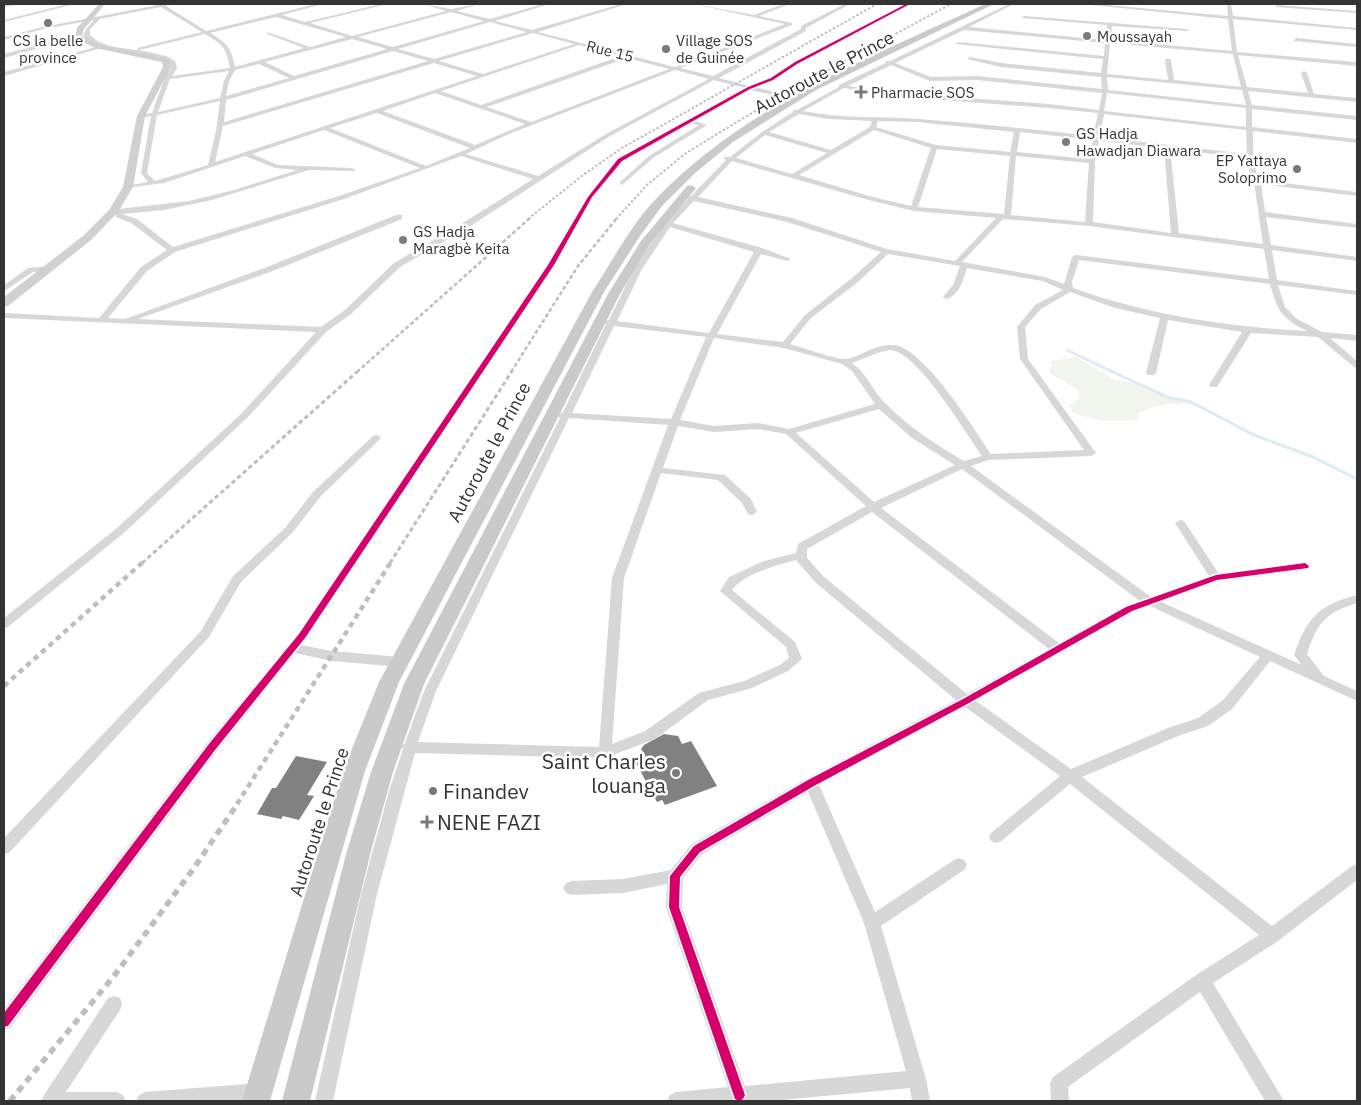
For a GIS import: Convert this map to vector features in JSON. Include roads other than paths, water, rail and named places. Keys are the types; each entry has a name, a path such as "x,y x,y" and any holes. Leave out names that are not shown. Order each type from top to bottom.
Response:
{"main road":[{"path":"4,303 87,238 113,212 128,187 141,116 164,79 167,67 166,61 130,51 99,47 87,43 78,36 81,28 102,4"},
{"name":"Autoroute le Prince","path":"296,1101 359,851 382,772 414,684 560,415 645,244 687,197 756,132 794,107 990,4"},
{"name":"Autoroute le Prince","path":"258,1097 354,771 389,682 594,300 630,242 658,204 705,160 745,129 888,62 1002,4"}],"street":[{"path":"4,6 15,4"},
{"path":"4,21 74,4"},
{"path":"4,36 170,4"},
{"path":"99,17 88,29 87,35 90,40 130,51 321,4"},
{"path":"304,24 386,4"},
{"name":"Rue 15","path":"425,4 714,78 749,88 794,107 826,117 920,120 1018,129 1250,156"},
{"path":"153,183 144,172 153,114 164,79 233,69 477,4"},
{"path":"141,116 222,99 547,4"},
{"path":"220,125 625,4"},
{"path":"696,4 803,27 848,4"},
{"path":"755,16 788,4"},
{"path":"4,1022 212,747 293,648 551,265 590,197 620,160 688,121 749,88 772,79 796,63 908,4"},
{"path":"958,27 1012,4"},
{"path":"1084,4 1357,29"},
{"path":"1228,4 1235,53 1249,106 1248,130 1253,174 1257,182 1273,282 1281,308 1294,321 1321,335 1357,365"},
{"path":"1334,4 1337,10"},
{"path":"160,5 223,43 229,51 233,69 222,99 220,125 211,165"},
{"path":"1277,6 1357,12"},
{"path":"276,15 481,76"},
{"path":"1024,17 1187,30"},
{"path":"101,321 144,269 172,250 353,194 477,148 532,124 790,24"},
{"path":"1089,224 1092,161 1105,91 1104,75 1110,24"},
{"path":"4,624 121,530 244,416 323,330 348,312 397,265 608,135 804,30 803,27"},
{"path":"958,27 1357,64"},
{"path":"1001,66 1010,32"},
{"path":"270,34 310,49"},
{"path":"4,56 78,36"},
{"path":"1296,40 1357,46"},
{"path":"128,187 153,183 211,165 578,44"},
{"path":"958,44 1106,58"},
{"path":"1350,45 1354,52"},
{"path":"4,74 99,47"},
{"path":"482,107 627,56"},
{"path":"970,59 1001,66 1357,100"},
{"path":"1168,60 1171,82"},
{"path":"260,62 294,78"},
{"path":"888,62 930,79 977,78 1357,118"},
{"path":"1304,73 1312,96"},
{"path":"840,85 852,89 889,94 1049,106 1357,142"},
{"path":"434,91 532,124"},
{"path":"728,158 764,133 794,107"},
{"path":"376,110 477,148"},
{"path":"793,176 873,128 876,119"},
{"path":"622,183 651,157 704,125 688,121"},
{"path":"323,128 424,167"},
{"path":"873,128 935,147 1092,161"},
{"path":"947,297 956,286 961,264 1004,216 1018,129"},
{"path":"764,133 834,153"},
{"path":"914,209 935,147"},
{"path":"1167,147 1175,234"},
{"path":"245,154 277,167 352,170"},
{"path":"460,154 539,179"},
{"path":"728,158 867,198 914,209 1089,224 1357,259"},
{"path":"113,212 151,211 216,198 309,168"},
{"path":"1257,182 1357,194"},
{"path":"1357,338 1248,330 1164,318 1069,290 1045,279 886,251 789,220 687,197 638,269 606,322 785,345 845,362 856,369 881,406 914,436 963,465 1149,601 1357,696"},
{"path":"113,212 134,221 172,250"},
{"path":"1262,214 1357,226"},
{"path":"123,322 220,286 270,270 399,217"},
{"path":"668,224 787,259"},
{"path":"605,753 618,578 674,422 711,336 759,250"},
{"path":"785,345 795,328 828,298 854,280 886,251"},
{"path":"1069,290 1068,282 1076,257 1079,256 1357,294"},
{"path":"4,289 31,270 48,268"},
{"path":"1069,290 1038,308 1021,327 1024,359 1091,453 988,457 963,465 873,507 802,547 801,559 820,580 966,701 1070,776 1272,936"},
{"path":"4,316 323,330"},
{"path":"1151,373 1164,318"},
{"path":"1214,385 1248,330"},
{"path":"845,362 882,349 897,348 908,352 933,379 988,457"},
{"path":"324,1101 385,825 408,747 430,691 560,415 674,422 714,428 758,426 789,432 881,406"},
{"path":"789,432 873,507 1058,649"},
{"path":"4,848 205,634 237,579 289,530 317,494 376,438"},
{"path":"657,470 721,477 746,501 752,512"},
{"path":"1180,524 1216,578"},
{"path":"408,747 605,753 650,735 704,696 747,685 784,668 796,659 791,645 726,591 733,580 768,564 801,555"},
{"path":"739,1095 674,907 675,876 697,849 811,783 966,701 1129,609 1216,578 1305,566"},
{"path":"1321,680 1300,655 1308,631 1324,611 1357,599"},
{"path":"293,648 332,656 400,662"},
{"path":"996,837 1070,776 1173,732 1203,722 1227,706 1268,655"},
{"path":"811,783 872,923 917,1079 921,1101"},
{"path":"872,923 959,864"},
{"path":"1060,1101 1059,1083 1202,981 1272,936 1357,871"},
{"path":"570,888 623,886 675,876"},
{"path":"1202,981 1275,1101"},
{"path":"51,1101 114,1004"},
{"path":"676,1101 917,1079"},
{"path":"144,1101 258,1097"},
{"path":"51,1101 117,1101"}],"waterway":[{"path":"1067,350 1113,372"},
{"path":"1111,371 1167,397 1191,402 1254,435 1313,457 1357,479"}],"railway":[{"path":"528,219 583,175 622,148 877,4"},
{"path":"616,219 647,185 686,153 780,96 951,4"},
{"path":"357,372 530,218"},
{"path":"511,372 578,266 617,218"},
{"path":"142,563 358,371"},
{"path":"390,563 512,371"},
{"path":"4,686 143,562"},
{"path":"237,804 391,562"},
{"path":"10,1101 114,976 194,868 238,803"}],"place":[{"name":"CS la belle province","path":"48,23"},
{"name":"Moussayah","path":"1087,36"},
{"name":"Village SOS de Guinée","path":"666,49"},
{"name":"Pharmacie SOS","path":"861,92"},
{"name":"GS Hadja Hawadjan Diawara","path":"1066,142"},
{"name":"EP Yattaya Soloprimo","path":"1297,169"},
{"name":"GS Hadja Maragbè Keita","path":"403,240"},
{"name":"Saint Charles louanga","path":"676,773"},
{"name":"Finandev","path":"433,791"},
{"name":"NENE FAZI","path":"427,822"}]}
